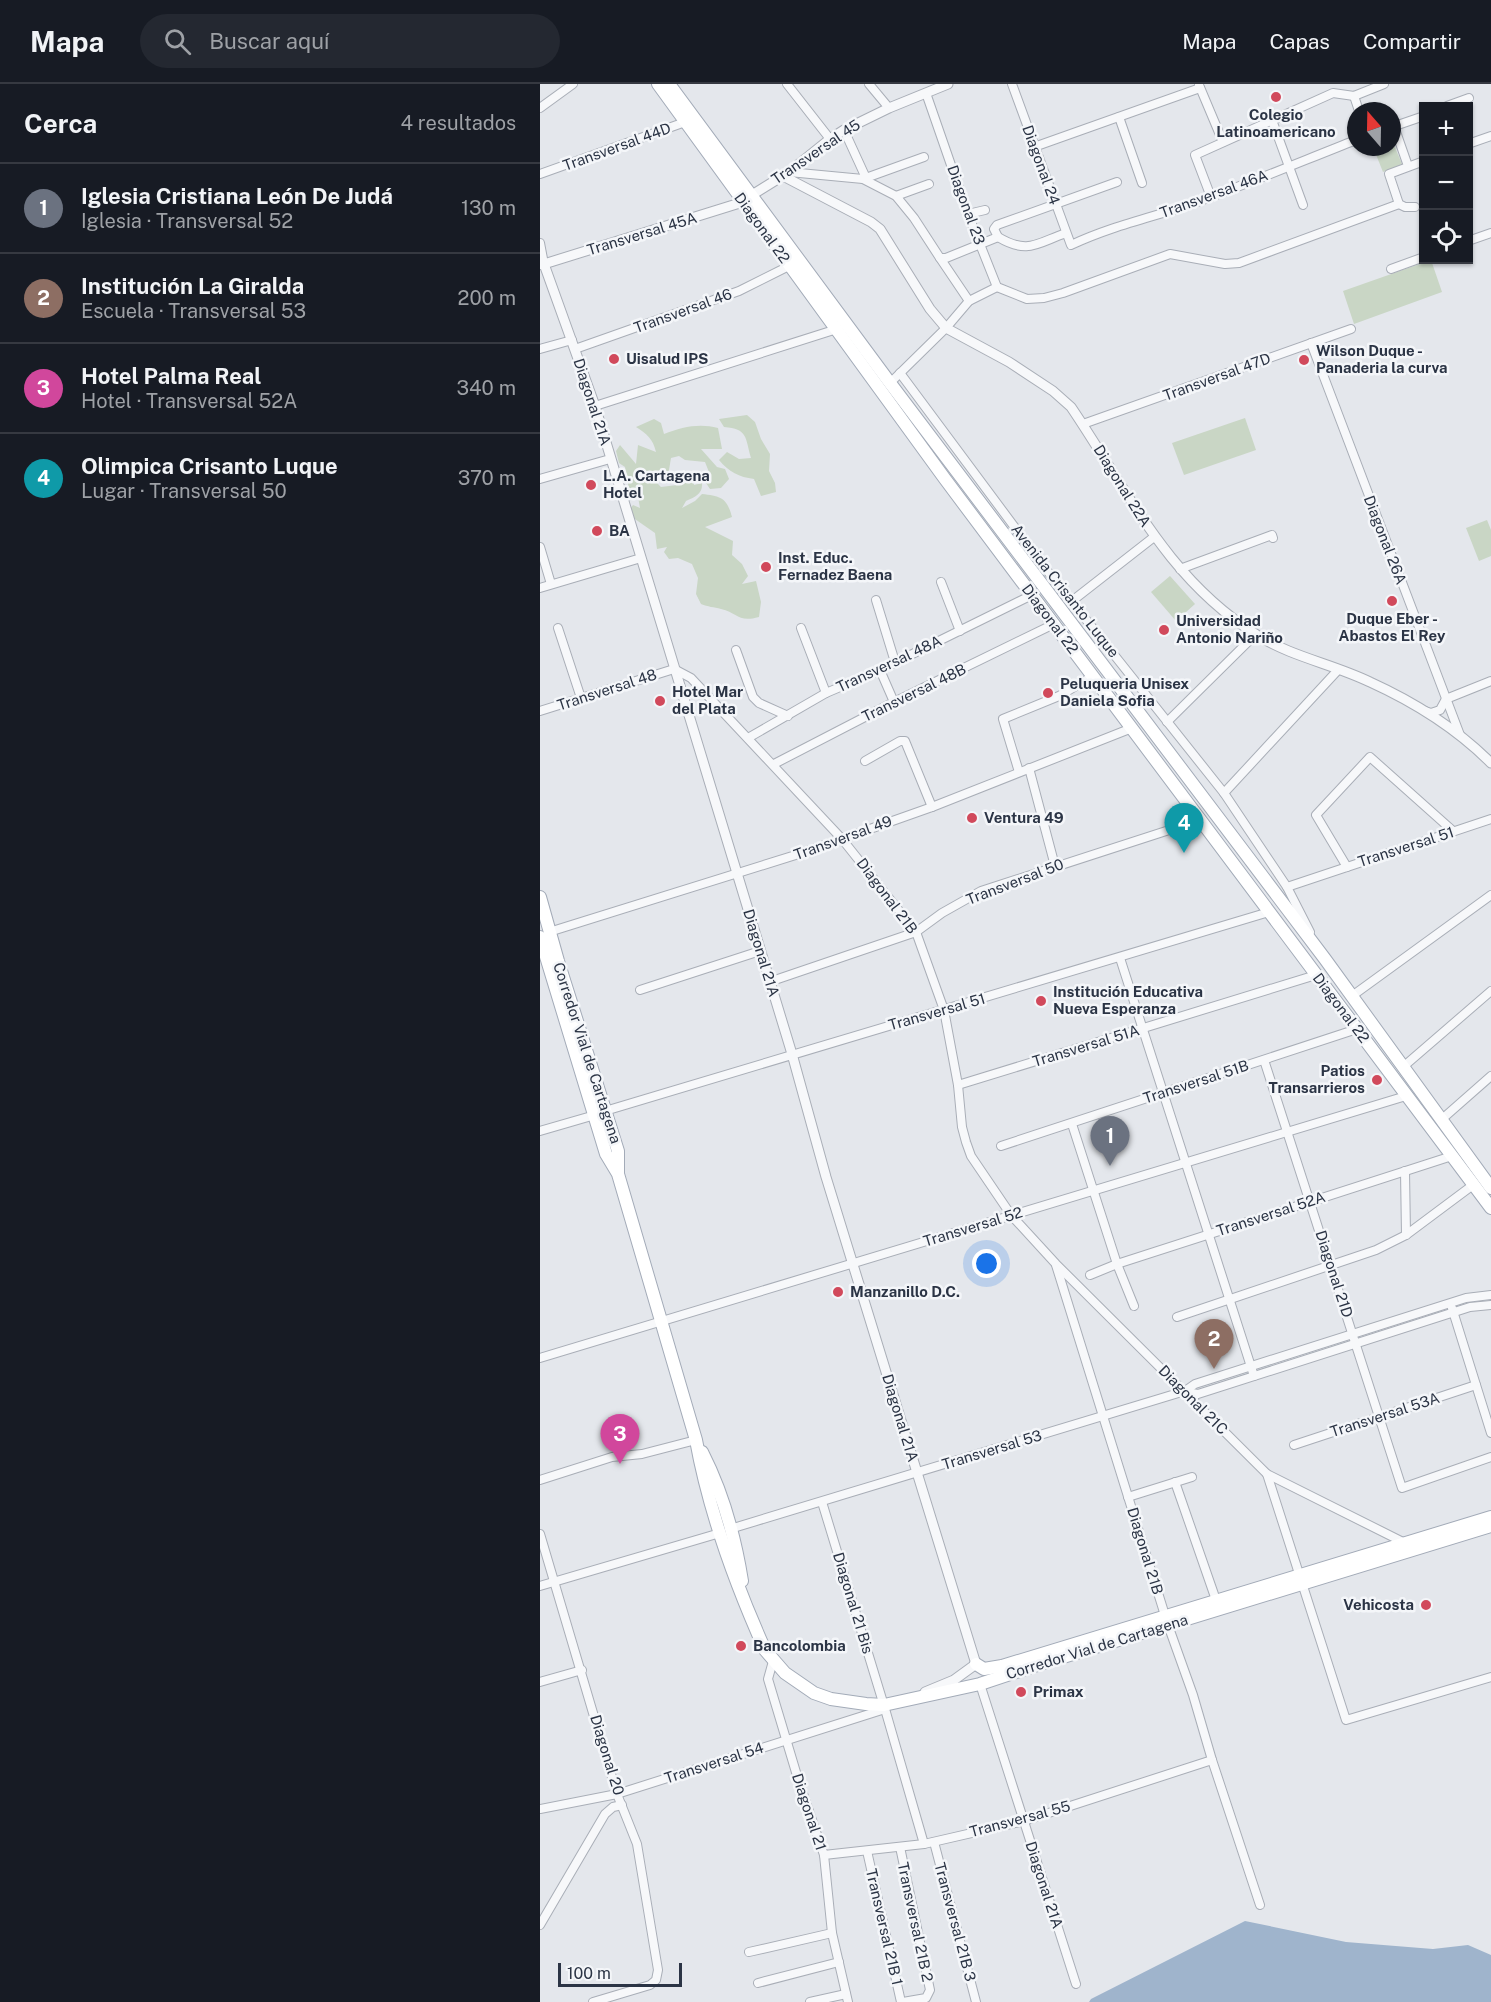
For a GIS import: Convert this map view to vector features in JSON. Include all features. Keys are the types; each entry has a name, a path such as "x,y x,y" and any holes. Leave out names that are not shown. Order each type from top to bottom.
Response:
{"main road":[{"name":"Diagonal 22","path":"658,84 689,120 890,383 1325,959 1491,1188"},
{"name":"Diagonal 22","path":"669,84 689,120"},
{"name":"Diagonal 22","path":"748,198 789,266 1491,1208"},
{"name":"Corredor Vial de Cartagena","path":"540,897 545,934 600,1113 618,1151 618,1174 696,1440 712,1472 725,1531 739,1564 745,1599 765,1650 772,1661 799,1684 814,1693 848,1703 885,1707 902,1701 980,1684 1166,1620 1216,1600 1300,1580 1491,1516"},
{"name":"Corredor Vial de Cartagena","path":"976,1664 984,1669 993,1668 1491,1526"}],"street":[{"path":"540,108 573,84"},
{"path":"787,84 830,139"},
{"path":"869,84 889,108"},
{"name":"Transversal 45","path":"748,198 786,174 844,130 889,108 948,84"},
{"name":"Diagonal 24","path":"1012,84 1071,245"},
{"path":"1211,197 1195,155 1333,93 1354,96 1384,84"},
{"path":"1034,147 1200,86 1223,141"},
{"name":"Diagonal 23","path":"926,93 968,214 997,287"},
{"path":"1354,96 1356,102"},
{"path":"1458,102 1469,98"},
{"path":"1119,117 1142,183"},
{"path":"1401,124 1419,118"},
{"name":"Transversal 44D","path":"540,174 689,120"},
{"path":"1272,120 1303,205"},
{"path":"844,130 865,178 896,196 914,218 969,301"},
{"path":"1473,142 1491,136"},
{"name":"Transversal 46A","path":"1071,245 1107,229 1154,217 1211,197 1347,143"},
{"path":"1401,148 1408,166"},
{"path":"786,174 865,178 924,157"},
{"path":"1415,207 1404,207 1400,204 1389,174 1419,163"},
{"name":"Diagonal 22A","path":"786,174 880,229 930,309 946,328 1009,362 1044,385 1071,407 1154,537 1180,569 1216,605 1256,634 1291,653 1369,681 1422,710 1460,735 1491,763"},
{"path":"1066,233 1026,247 1012,245 998,237 994,226 1117,182"},
{"path":"896,196 929,184"},
{"name":"Transversal 45A","path":"541,264 748,198"},
{"path":"890,383 946,328 969,301 997,287 1027,299 1063,293 1170,254 1225,264 1239,264 1400,204"},
{"path":"968,214 985,210"},
{"path":"1473,239 1491,233"},
{"path":"940,258 946,258 998,237"},
{"name":"Diagonal 21A","path":"540,243 541,264 573,344 594,406 976,1664"},
{"path":"1391,269 1419,259"},
{"name":"Transversal 46","path":"540,349 573,344 739,291 789,266"},
{"path":"594,406 837,329"},
{"name":"Transversal 47D","path":"1083,424 1351,329"},
{"name":"Diagonal 26A","path":"1311,343 1460,735"},
{"name":"Avenida Crisanto Luque","path":"900,373 1072,601 1224,793 1287,887 1325,959"},
{"path":"540,479 610,459"},
{"path":"1180,569 1272,535 1273,538"},
{"path":"1072,601 1154,537"},
{"path":"540,547 552,584"},
{"path":"540,588 641,558"},
{"path":"941,582 960,631"},
{"name":"Transversal 48A","path":"748,738 826,693 880,670 1032,595"},
{"path":"876,600 895,662"},
{"name":"Transversal 48B","path":"774,764 1054,624"},
{"path":"801,627 826,693"},
{"path":"558,628 581,698"},
{"path":"1167,722 1256,634"},
{"path":"736,650 753,697 759,703 788,716"},
{"name":"Transversal 48","path":"540,711 674,669"},
{"name":"Diagonal 21B","path":"674,669 692,678 774,764 842,839 916,932 944,1010 958,1085 962,1126 971,1156 1011,1215"},
{"path":"880,670 894,702"},
{"path":"1224,793 1338,670"},
{"path":"1019,772 1002,719 1059,696 1093,676"},
{"path":"1422,710 1431,713 1440,710 1446,699 1491,681"},
{"name":"Transversal 49","path":"545,934 842,839 932,807 1132,728"},
{"path":"865,761 900,741 905,741 932,807"},
{"path":"1347,867 1316,815 1370,757 1454,831"},
{"path":"1029,768 1055,866"},
{"name":"Transversal 51","path":"1287,887 1491,819"},
{"name":"Transversal 50","path":"770,982 916,932 942,913 981,891 1200,820"},
{"path":"1352,996 1491,895"},
{"name":"Transversal 51","path":"540,1131 1269,912"},
{"path":"640,990 760,951"},
{"path":"1120,958 1254,1376"},
{"name":"Transversal 51A","path":"958,1085 1317,975"},
{"path":"1403,1067 1491,991"},
{"name":"Transversal 51B","path":"1001,1146 1357,1029"},
{"name":"Diagonal 21D","path":"1264,1060 1402,1488 1491,1458"},
{"path":"1442,1120 1491,1076"},
{"name":"Transversal 52","path":"540,1358 1406,1096"},
{"path":"1072,1124 1117,1264 1134,1306"},
{"name":"Transversal 52A","path":"1090,1275 1117,1264 1452,1156"},
{"path":"1405,1171 1406,1235"},
{"path":"1177,1317 1376,1250 1406,1235 1473,1185"},
{"name":"Diagonal 21C","path":"1011,1215 1056,1264 1267,1474 1405,1543"},
{"name":"Diagonal 21B","path":"1056,1264 1166,1620 1193,1695 1260,1905"},
{"name":"Transversal 53","path":"1185,1392 1198,1394 1356,1344 1452,1308 1467,1298 1491,1295"},
{"name":"Transversal 53","path":"540,1586 1185,1392 1195,1384 1353,1334 1452,1308 1491,1305"},
{"path":"1452,1308 1491,1432"},
{"name":"Transversal 53A","path":"1294,1445 1476,1385"},
{"path":"540,1480 612,1457 642,1454 696,1440"},
{"path":"1267,1474 1346,1720 1491,1677"},
{"path":"1128,1497 1192,1477"},
{"path":"1175,1482 1216,1600"},
{"name":"Diagonal 21 Bis","path":"822,1502 885,1707"},
{"name":"Diagonal 20","path":"540,1534 617,1794 637,1844 658,1970 656,1980 650,1985 621,1998"},
{"name":"Diagonal 21","path":"772,1661 768,1679 824,1855 832,1933 847,1998"},
{"path":"902,1701 954,1680 976,1664"},
{"path":"540,1682 582,1670"},
{"name":"Diagonal 21A","path":"980,1684 1076,1984"},
{"name":"Transversal 54","path":"540,1809 617,1794 885,1707"},
{"name":"Transversal 21B 3","path":"885,1707 924,1844"},
{"name":"Transversal 55","path":"824,1855 924,1844 1024,1821 1212,1760"},
{"path":"540,1924 605,1814 613,1807 622,1805"},
{"name":"Transversal 21B 3","path":"934,1842 976,2002"},
{"name":"Transversal 21B 2","path":"900,1847 930,1983 926,1998 902,2002"},
{"name":"Transversal 21B 1","path":"867,1851 902,2002"},
{"path":"749,1952 832,1933"},
{"path":"758,1983 839,1962"},
{"path":"593,2002 621,1998"},
{"path":"810,2002 847,1998"}],"green space":[{"path":"1377,156 1399,156 1402,164 1383,172"},
{"path":"1420,264 1432,264 1442,292 1354,324 1343,291"},
{"path":"747,415 755,422 770,454 769,471 775,483 776,492 761,496 754,479 735,473 719,460 727,452 739,459 751,458 742,432 724,427 719,419"},
{"path":"1245,418 1256,450 1184,475 1172,443"},
{"path":"654,419 661,423 664,434 691,426 718,428 722,449 701,449 717,467 725,469 729,479 721,488 710,489 704,480 709,472 705,462 685,460 679,456 671,458 667,482 664,473 654,480 661,487 677,485 687,479 693,479 694,485 702,483 700,492 686,501 682,508 702,494 719,497 725,502 732,517 705,527 733,541 732,555 742,564 748,576 742,584 756,581 761,602 759,617 742,618 701,604 696,594 698,578 692,564 678,558 669,559 664,552 667,547 657,549 655,533 632,517 629,510 633,505 640,508 638,497 630,495 625,467 619,463 616,451 620,445 636,464 638,445 656,452 649,437 636,427"},
{"path":"1487,520 1491,530 1491,556 1479,561 1466,528"},
{"path":"1170,576 1195,604 1176,621 1151,592"}],"water":[{"path":"1245,1921 1346,1942 1433,1949 1468,1945 1491,1955 1491,2002 1089,2002"}],"place":[{"name":"Colegio Latinoamericano","path":"1276,97"},
{"name":"Uisalud IPS","path":"614,359"},
{"name":"Wilson Duque - Panaderia la curva","path":"1304,360"},
{"name":"L.A. Cartagena Hotel","path":"591,485"},
{"name":"BA","path":"597,531"},
{"name":"Inst. Educ. Fernadez Baena","path":"766,567"},
{"name":"Duque Eber - Abastos El Rey","path":"1392,601"},
{"name":"Universidad Antonio Nariño","path":"1164,630"},
{"name":"Peluqueria Unisex Daniela Sofia","path":"1048,693"},
{"name":"Hotel Mar del Plata","path":"660,701"},
{"name":"Ventura 49","path":"972,818"},
{"name":"Olimpica Crisanto Luque","path":"1184,853"},
{"name":"Institución Educativa Nueva Esperanza","path":"1041,1001"},
{"name":"Patios Transarrieros","path":"1377,1080"},
{"name":"Iglesia Cristiana León De Judá","path":"1110,1166"},
{"name":"Manzanillo D.C.","path":"838,1292"},
{"name":"Institución La Giralda","path":"1214,1369"},
{"name":"Hotel Palma Real","path":"620,1464"},
{"name":"Vehicosta","path":"1426,1605"},
{"name":"Bancolombia","path":"741,1646"},
{"name":"Primax","path":"1021,1692"}]}
